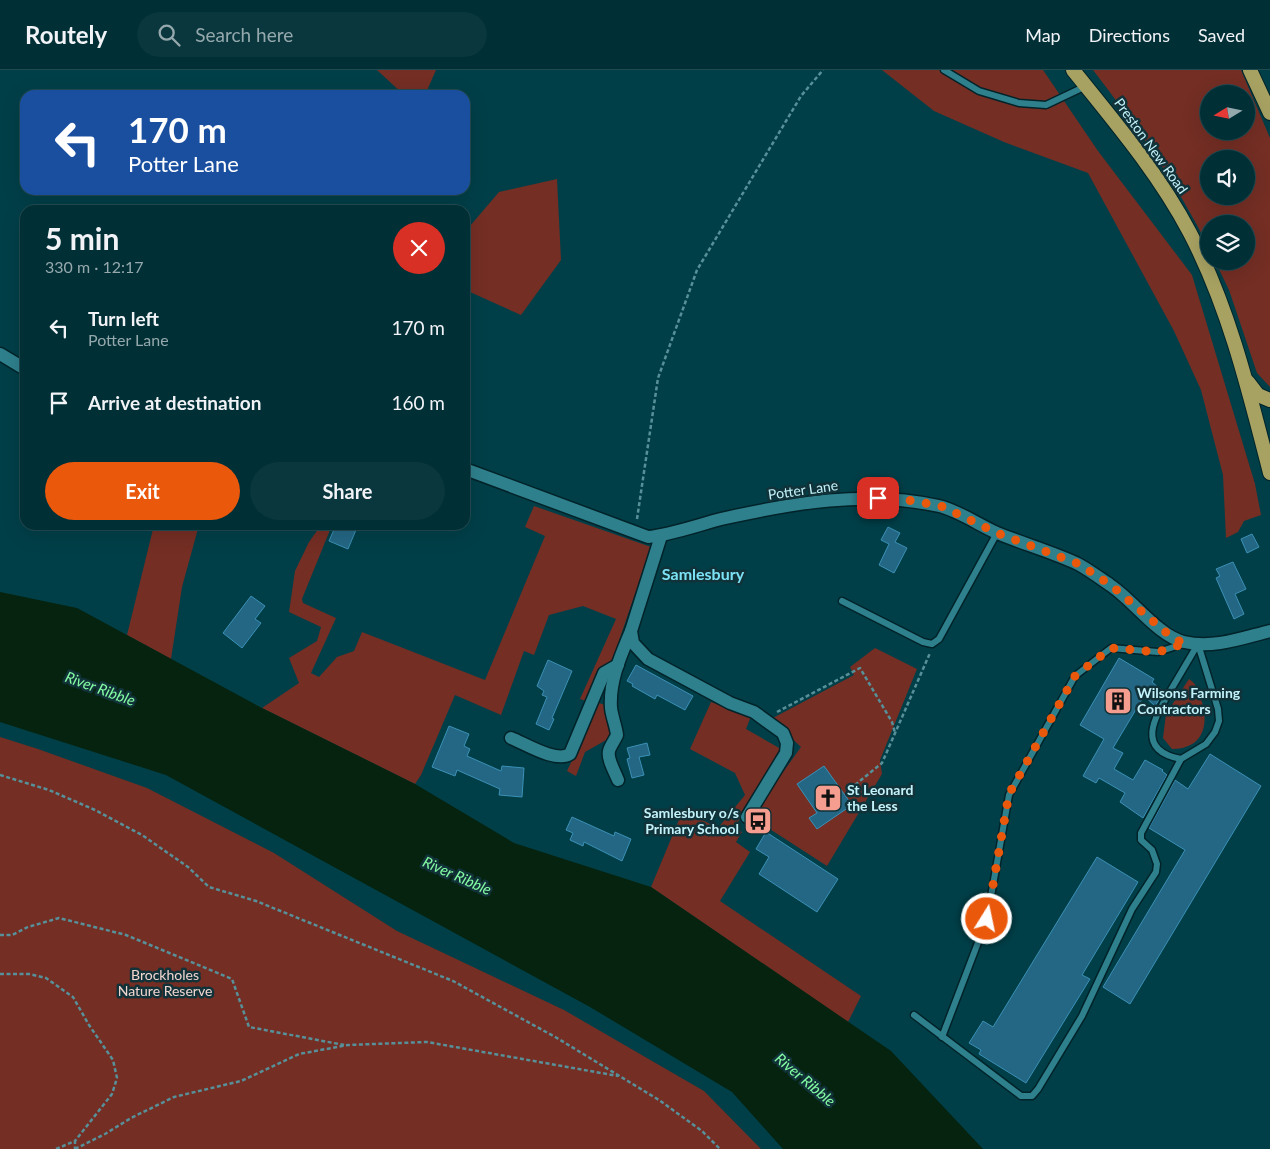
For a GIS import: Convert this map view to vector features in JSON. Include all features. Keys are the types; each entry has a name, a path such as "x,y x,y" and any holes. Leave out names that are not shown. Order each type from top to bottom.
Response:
{"highway":[{"name":"Preston New Road","path":"1073,70 1125,134 1174,205 1190,232 1226,317 1269,461"},
{"path":"1250,70 1270,113"},
{"path":"1244,375 1258,394 1270,400"}],"street":[{"path":"0,354 20,366"},
{"name":"Potter Lane","path":"470,471 648,537 661,536 678,530 769,509 841,498 896,498 941,506 997,533 1079,564 1112,586 1176,640 1192,644"},
{"path":"618,780 613,765 609,760 609,750 617,735 611,708 613,682 661,536"},
{"path":"631,631 633,643 648,659 730,703 754,712 783,734 787,743 786,753 747,817"},
{"path":"1192,644 1212,644 1270,631"},
{"path":"511,738 555,757 564,757 570,754 604,672 618,665"}],"lane":[{"path":"944,70 979,91 1019,103 1046,105 1086,86"},
{"path":"842,601 923,642 932,644 939,639 997,533"},
{"path":"1181,759 1166,756 1155,746 1152,733 1155,717 1192,644"},
{"path":"914,1015 1021,1096 1032,1096 1038,1089 1082,1016 1132,909 1156,872 1157,864 1152,850 1141,840 1141,833 1181,759 1206,744 1215,732 1219,721 1218,709 1192,644"},
{"path":"942,1037 987,919 1009,794 1075,676 1111,648 1158,652 1192,644"}],"path":[{"path":"635,532 658,378 697,270 801,96 823,70"},
{"path":"850,789 882,763 931,652 932,644"},
{"path":"763,720 860,668 892,722 895,733"},
{"path":"0,775 49,790 95,810 142,835 188,867 209,887 256,901 453,981 557,1038 660,1100 702,1131 720,1149"},
{"path":"0,935 12,935 28,927 59,918 126,935 232,979 249,1027 348,1045"},
{"path":"0,974 29,974 46,978 73,997 88,1026 113,1060 118,1078 112,1094 75,1142 56,1149"},
{"path":"75,1142 75,1149 174,1097 240,1081 299,1054 348,1045 427,1042 620,1076"}],"green space":[{"path":"377,70 436,70 427,90 399,90"},
{"path":"882,70 1043,70 1098,151 1192,275 1255,484 1261,515 1244,521 1238,532 1226,538 1223,475 1201,390 1174,331 1088,173 1004,142 934,111"},
{"path":"1093,70 1241,70 1247,85 1200,85 1200,140 1255,140 1255,103 1270,138 1270,387 1257,373 1229,290 1219,270 1255,270 1255,215 1200,215 1200,230 1170,178"},
{"path":"557,179 561,260 521,315 470,292 470,226 499,192"},
{"path":"534,506 651,547 612,661 600,667 586,701 580,699 616,619 583,606 549,615 534,655 524,651 501,715 455,695 421,775 415,784 262,708 299,683 289,658 317,641 321,627 289,612 295,571 309,542 317,530 330,530 302,599 303,603 336,618 311,673 319,677 337,657 354,651 362,632 485,680 545,536 525,527"},
{"path":"153,530 198,530 182,587 171,659 127,635"},
{"path":"875,648 917,669 880,760 882,774 827,866 751,817 801,747 771,719 854,675 850,667"},
{"path":"1189,679 1196,685 1201,699 1205,718 1204,726 1202,734 1191,745 1172,749 1163,738 1166,714"},
{"path":"711,702 751,716 746,729 781,749 735,827 742,832 736,842 750,852 720,901 861,996 848,1022 651,887 683,810 718,828 745,795 735,773 690,749"},
{"path":"599,703 605,705 611,735 608,739 585,752 576,776 567,771"},
{"name":"Brockholes Nature Reserve","path":"0,737 147,788 274,853 397,931 564,1010 704,1091 761,1149 0,1149"}],"water":[{"name":"River Ribble","path":"0,592 77,608 262,708 415,784 514,843 651,887 891,1051 983,1149 783,1149 732,1092 590,1007 166,775 0,722"}],"building":[{"path":"888,527 900,533 895,542 907,548 894,573 879,565 889,544 881,540"},
{"path":"334,530 356,530 348,549 329,541"},
{"path":"1252,534 1259,547 1247,553 1241,539"},
{"path":"1233,562 1246,589 1235,594 1244,614 1234,619 1216,578 1220,576 1216,569"},
{"path":"251,596 265,606 255,619 261,623 242,648 223,633"},
{"path":"1119,658 1154,679 1152,682 1164,692 1155,706 1144,696 1113,748 1123,753 1114,769 1133,780 1145,760 1163,770 1167,775 1143,818 1120,802 1125,793 1099,778 1096,783 1083,776 1104,739 1080,725"},
{"path":"548,660 572,671 552,718 554,719 549,730 536,724 547,697 542,695 544,691 537,686"},
{"path":"636,665 693,696 685,710 657,695 655,699 632,686 633,684 627,681"},
{"path":"449,726 469,734 464,746 470,749 467,756 501,771 502,766 524,768 522,797 499,795 500,789 457,770 455,776 432,767"},
{"path":"647,743 650,755 639,757 644,775 632,778 627,759 630,758 627,748"},
{"path":"1210,754 1261,786 1130,1004 1103,987 1185,850 1149,828 1175,780 1188,789"},
{"name":"St Leonard the Less","path":"824,766 852,805 817,829 809,818 817,813 797,784"},
{"path":"572,817 614,836 615,832 631,839 622,861 584,842 583,846 570,840 573,833 566,830"},
{"path":"766,832 838,879 817,912 759,874 769,857 756,849"},
{"path":"1097,857 1138,882 1082,975 1090,979 1026,1083 979,1054 981,1050 969,1043 983,1021 993,1027"}],"place":[{"name":"Wilsons Farming Contractors","path":"1118,701"},
{"name":"St Leonard the Less","path":"828,798"},
{"name":"Samlesbury o/s Primary School","path":"758,821"}],"district":[{"name":"Samlesbury","path":"703,574"}],"route":[{"path":"878,498 896,498 941,506 997,533 1079,564 1112,586 1176,640 1186,643 1158,652 1111,648 1075,676 1009,794 987,919"}]}
